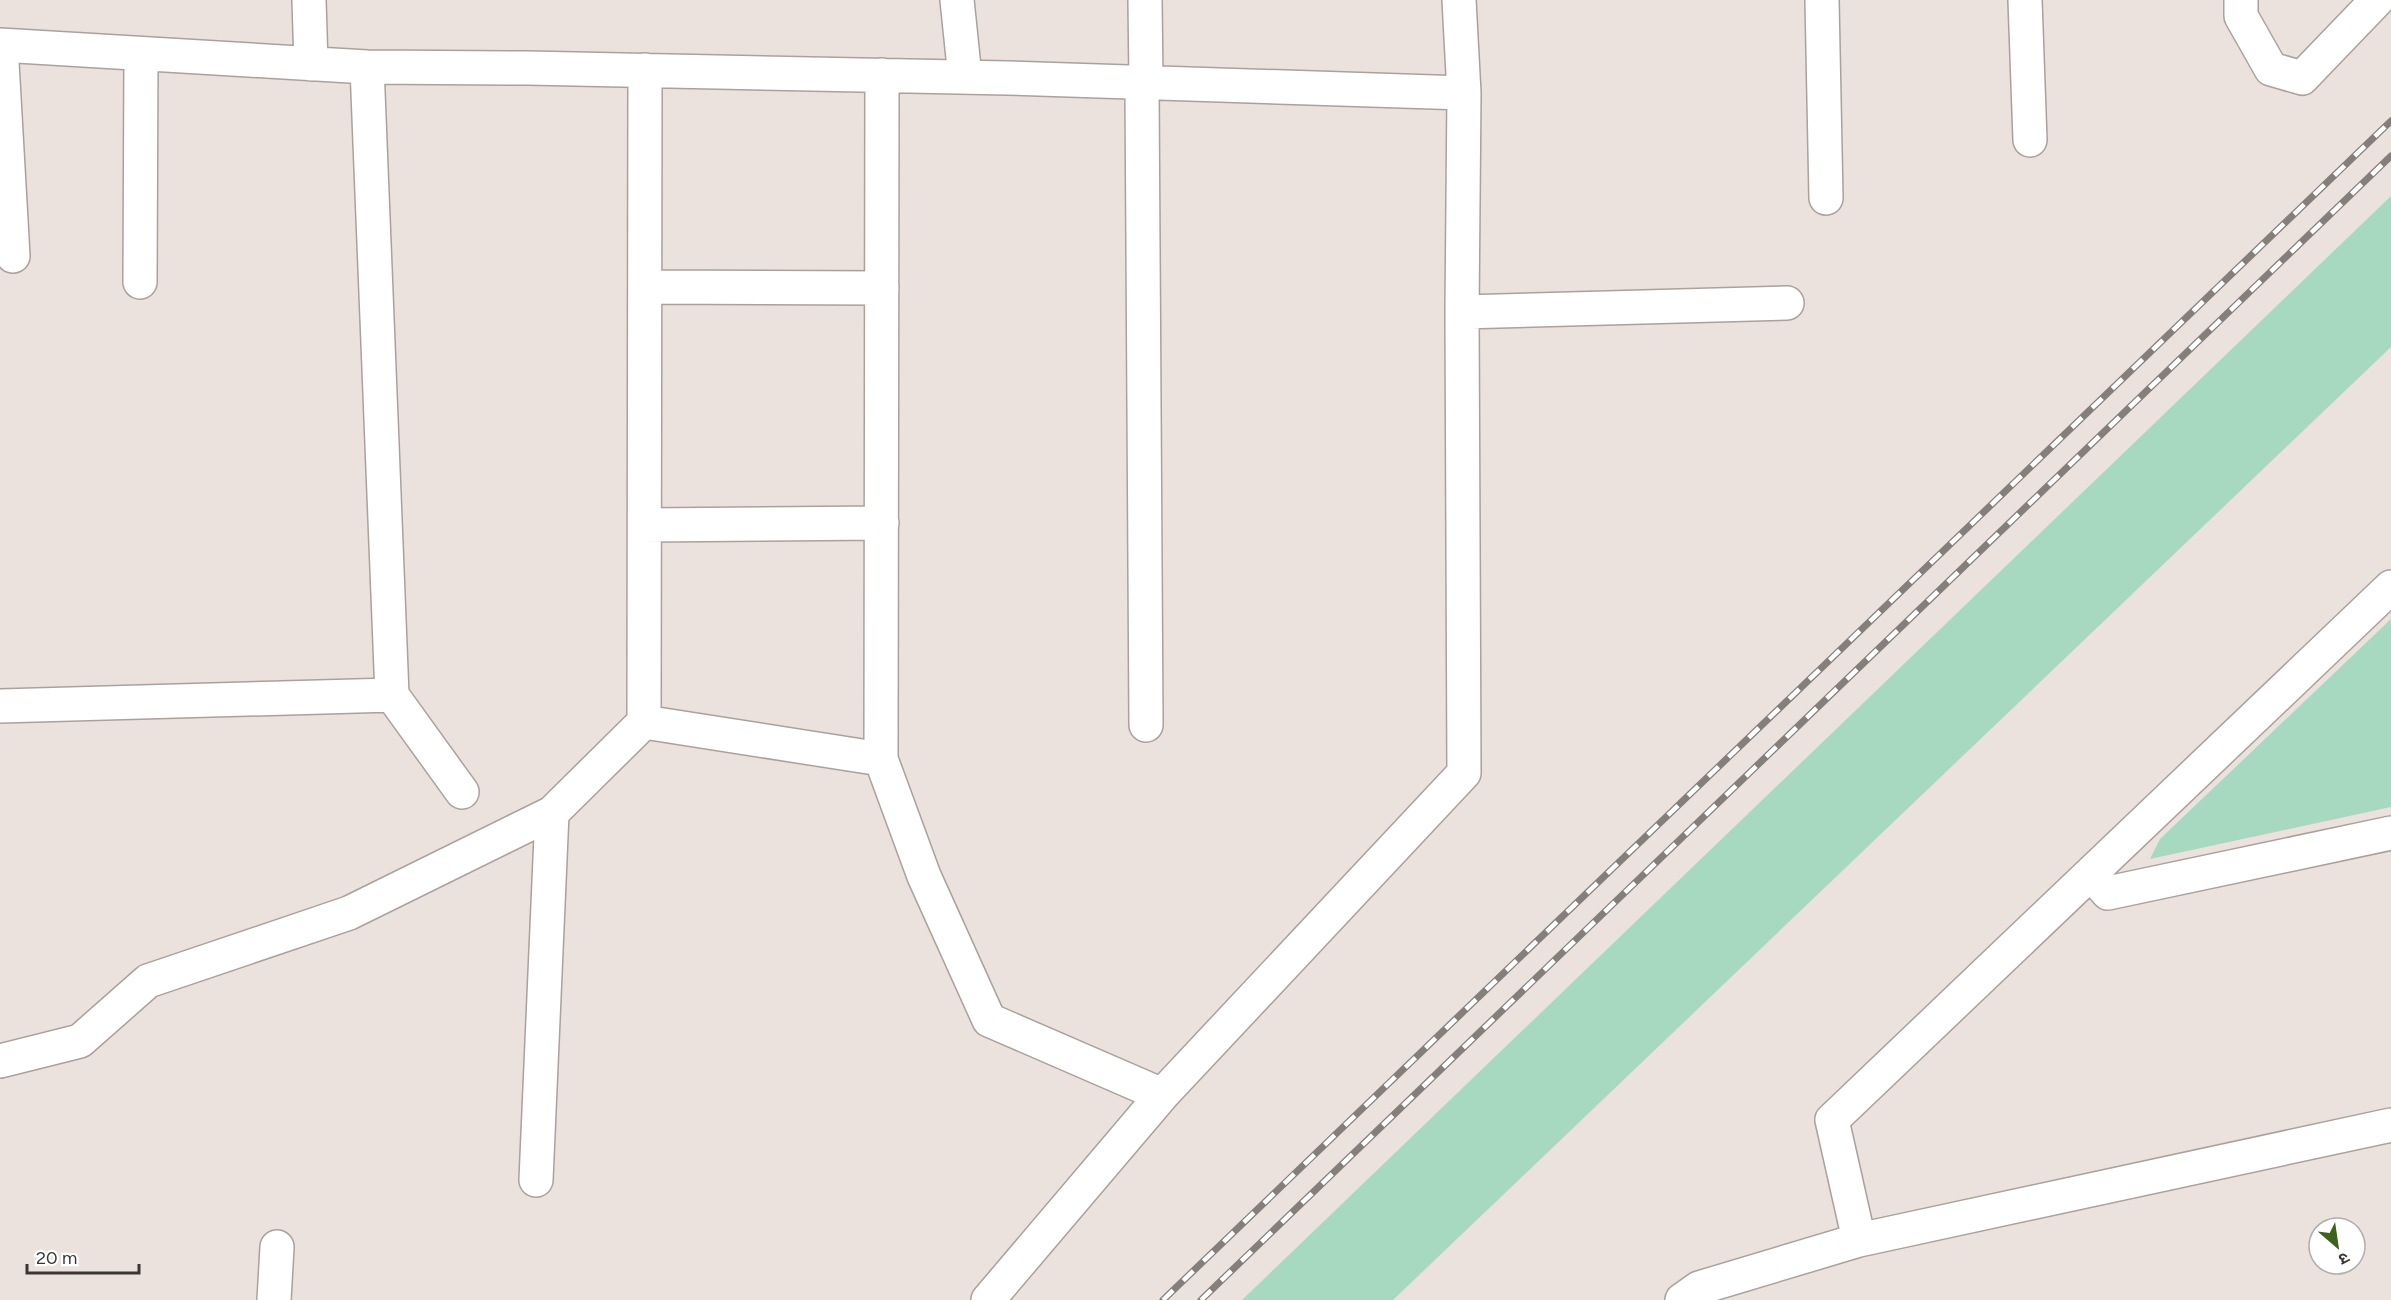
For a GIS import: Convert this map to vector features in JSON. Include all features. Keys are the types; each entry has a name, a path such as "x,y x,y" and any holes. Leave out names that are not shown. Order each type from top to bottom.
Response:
{"street":[{"path":"309,0 311,64"},
{"path":"957,0 965,77"},
{"path":"1145,0 1146,82 1142,88 1146,725"},
{"path":"988,1300 1162,1095 1464,773 1462,312 1464,93 1460,0"},
{"path":"1822,0 1826,198"},
{"path":"2025,0 2030,140"},
{"path":"2241,0 2241,16 2271,69 2302,78 2377,0"},
{"path":"13,256 0,45 367,67 882,75 1464,93"},
{"path":"140,282 141,54"},
{"path":"367,67 392,695 462,792"},
{"path":"0,1061 80,1041 148,981 349,913 552,813 644,722 645,70"},
{"path":"882,75 881,759 924,876 989,1020 1162,1095"},
{"path":"645,287 882,288"},
{"path":"1462,312 1787,303"},
{"path":"645,525 882,523"},
{"path":"1859,1240 1832,1120 2391,587"},
{"path":"0,706 392,695"},
{"path":"644,722 881,759"},
{"path":"536,1180 552,813"},
{"path":"2091,874 2108,893 2391,833"},
{"path":"1694,1296 1859,1240 2391,1125"},
{"path":"274,1300 277,1247"}],"green space":[{"path":"2391,196 2391,347 1393,1300 1242,1300"},
{"path":"2391,619 2391,807 2150,859 2160,839"}],"railway":[{"path":"1163,1300 2391,121"},
{"path":"1201,1300 2391,156"}]}
